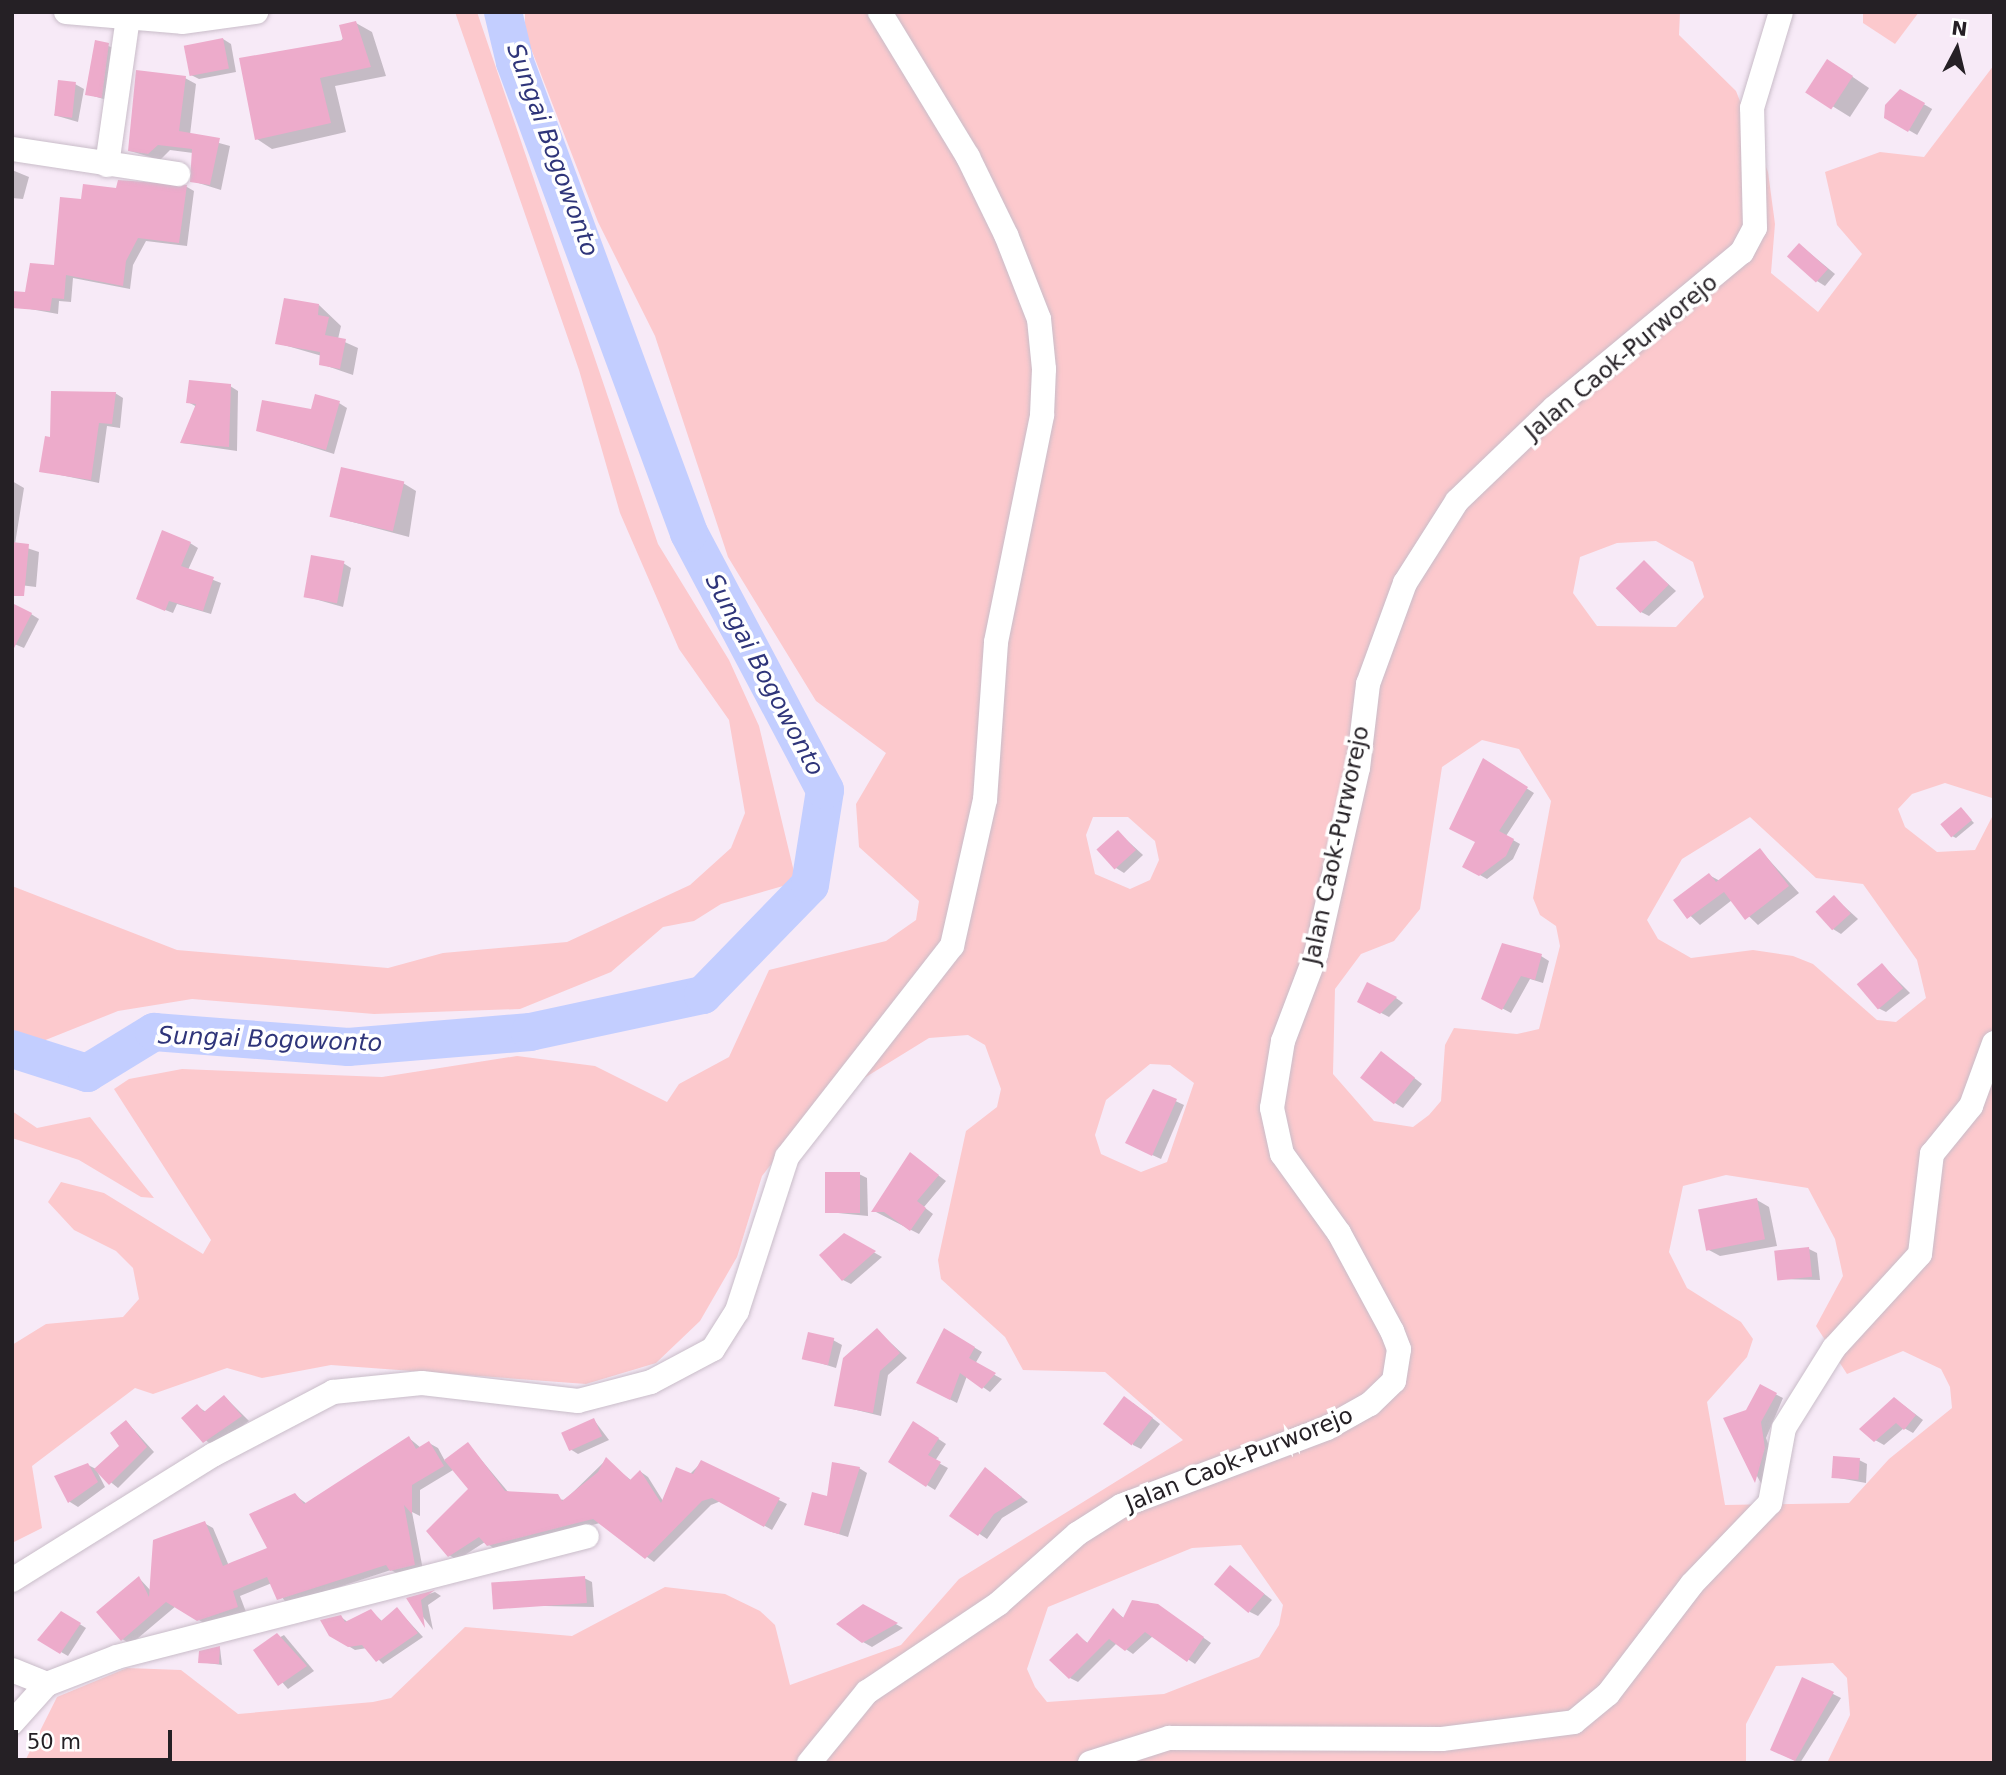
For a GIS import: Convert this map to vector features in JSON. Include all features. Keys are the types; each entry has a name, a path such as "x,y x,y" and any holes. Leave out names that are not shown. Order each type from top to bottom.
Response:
{"street":[{"path":"66,12 207,22 256,12"},
{"path":"12,1580 213,1455 333,1392 422,1383 578,1401 651,1382 713,1349 737,1311 787,1157 952,946 985,800 996,642 1042,415 1044,369 1038,318 1006,235 968,157 880,12"},
{"name":"Jalan Caok-Purworejo","path":"809,1763 867,1692 998,1604 1077,1534 1121,1506 1327,1428 1370,1404 1394,1381 1399,1349 1392,1331 1339,1233 1282,1154 1272,1108 1283,1041 1317,954 1358,768 1368,684 1405,583 1457,501 1555,408 1742,252 1755,228 1749,151 1757,75 1781,12"},
{"path":"107,164 128,18"},
{"path":"12,149 178,174"},
{"path":"1090,1763 1169,1738 1442,1739 1574,1722 1608,1694 1692,1584 1770,1503 1783,1428 1834,1348 1920,1254 1930,1212 1932,1154 1971,1106 1994,1043"},
{"path":"12,1723 47,1684 117,1657 587,1536"},
{"path":"12,1670 47,1684"}],"shaded area":[{"path":"455,12 477,12 658,544 729,660 759,726 795,876 790,884 721,904 694,921 663,927 611,972 520,1009 374,1014 192,999 118,1011 43,1041 12,1034 12,886 177,950 388,968 443,953 567,942 690,885 731,848 745,813 729,720 679,649 620,513 579,370"},
{"path":"525,12 1680,12 1679,35 1736,91 1768,172 1775,224 1771,273 1818,312 1862,254 1837,225 1825,172 1880,152 1924,157 1994,65 1994,1761 1827,1763 1850,1715 1847,1678 1833,1663 1776,1666 1746,1724 1746,1763 24,1763 57,1697 127,1668 181,1670 238,1714 373,1702 391,1698 465,1627 572,1636 665,1587 725,1594 760,1611 775,1625 790,1685 901,1645 959,1579 1183,1440 1105,1372 1023,1370 1005,1337 941,1279 938,1260 966,1131 997,1107 1001,1089 985,1045 968,1035 929,1038 814,1109 762,1176 737,1257 700,1321 656,1363 586,1384 331,1365 262,1378 227,1368 153,1394 135,1388 32,1466 42,1528 12,1543 12,1345 46,1324 123,1317 139,1299 133,1268 116,1251 74,1230 48,1202 61,1182 104,1193 203,1254 211,1240 114,1089 129,1079 182,1069 382,1077 517,1056 595,1066 667,1102 679,1084 729,1057 769,970 886,941 916,920 919,901 859,847 856,804 886,753 816,701 728,557 655,336 598,222 525,33","holes":["1656,541 1693,562 1704,597 1676,627 1597,626 1573,593 1580,557 1617,543","1482,740 1519,749 1551,801 1533,898 1540,915 1556,926 1560,946 1539,1029 1517,1034 1454,1028 1445,1045 1441,1101 1413,1127 1374,1121 1333,1074 1335,989 1361,954 1394,941 1420,909 1442,767","1945,783 1992,798 1992,817 1975,850 1937,852 1905,827 1898,809 1912,794","1093,817 1128,817 1155,841 1159,860 1150,880 1130,889 1095,874 1086,835","1750,817 1816,878 1863,884 1917,960 1926,998 1896,1022 1877,1020 1813,964 1793,956 1753,950 1691,958 1658,939 1647,920 1682,859","1150,1064 1170,1065 1194,1083 1167,1162 1141,1172 1101,1154 1095,1135 1106,1100","1726,1175 1808,1188 1835,1239 1843,1276 1816,1326 1847,1374 1903,1351 1941,1369 1950,1387 1952,1408 1889,1459 1849,1503 1725,1505 1707,1402 1747,1357 1753,1339 1741,1322 1687,1288 1669,1252 1683,1186","1241,1545 1283,1605 1279,1625 1259,1657 1164,1694 1047,1702 1035,1687 1027,1669 1048,1607 1192,1548"]},
{"path":"1863,12 1919,12 1895,44 1863,23"},
{"path":"12,1111 37,1128 90,1117 154,1198 141,1197 79,1160 12,1138"}],"building":[{"path":"356,21 371,67 320,78 331,123 255,140 239,58 343,40 339,25"},
{"path":"223,38 229,68 190,76 184,46"},
{"path":"95,40 109,43 102,98 85,95"},
{"path":"1827,59 1853,76 1831,109 1805,93"},
{"path":"136,70 186,76 179,131 220,138 210,185 190,182 192,149 158,145 148,154 128,151"},
{"path":"58,80 76,82 72,118 54,116"},
{"path":"1900,89 1925,103 1908,132 1884,118 1885,105"},
{"path":"118,180 187,185 179,243 138,238 126,261 123,286 66,275 64,299 52,298 50,311 12,308 12,291 25,292 30,263 54,265 60,197 81,199 83,184 116,188"},
{"path":"1799,243 1828,269 1816,282 1787,256"},
{"path":"284,298 319,304 318,315 329,317 325,335 346,339 340,369 319,365 320,352 275,344"},
{"path":"189,380 231,384 229,447 180,443 196,404 186,403"},
{"path":"51,391 116,392 112,424 99,423 91,480 39,472 45,436 50,437"},
{"path":"315,394 340,401 326,450 256,431 262,400 311,409"},
{"path":"341,467 404,482 393,531 330,517"},
{"path":"162,530 191,542 181,566 214,577 203,611 169,601 165,611 136,599"},
{"path":"12,542 29,544 24,596 12,596"},
{"path":"311,555 344,561 337,603 304,597"},
{"path":"1644,560 1669,585 1640,613 1616,588"},
{"path":"12,603 32,613 12,652"},
{"path":"1483,758 1528,787 1499,831 1514,839 1506,856 1479,876 1462,867 1475,842 1449,829"},
{"path":"1961,807 1972,820 1951,837 1940,824"},
{"path":"1118,830 1136,850 1115,869 1096,849"},
{"path":"1760,848 1789,886 1745,920 1724,892 1687,919 1673,900 1709,873 1716,882"},
{"path":"1834,895 1851,914 1832,930 1815,912"},
{"path":"1502,943 1542,954 1535,980 1521,976 1502,1010 1481,999"},
{"path":"1882,963 1903,988 1878,1009 1857,984"},
{"path":"1367,982 1397,997 1380,1014 1357,1002"},
{"path":"1381,1051 1415,1077 1394,1104 1360,1078"},
{"path":"1153,1089 1177,1099 1152,1156 1125,1143"},
{"path":"910,1152 939,1175 917,1201 926,1208 910,1231 884,1212 871,1212"},
{"path":"825,1172 860,1172 860,1213 825,1213"},
{"path":"1757,1198 1765,1239 1706,1251 1698,1209"},
{"path":"844,1233 876,1251 842,1281 819,1255"},
{"path":"1809,1247 1812,1277 1777,1280 1774,1251"},
{"path":"877,1328 900,1353 880,1371 873,1413 834,1406 843,1358"},
{"path":"944,1328 975,1347 969,1358 996,1373 982,1389 960,1373 950,1400 916,1383"},
{"path":"808,1332 834,1338 828,1365 802,1359"},
{"path":"1760,1384 1777,1393 1761,1422 1765,1448 1755,1483 1723,1418 1746,1410"},
{"path":"224,1395 242,1416 203,1443 181,1418 197,1404 204,1412"},
{"path":"1124,1396 1153,1418 1132,1446 1103,1424"},
{"path":"1894,1397 1916,1415 1904,1430 1896,1423 1874,1442 1859,1429"},
{"path":"594,1418 602,1436 569,1451 561,1433"},
{"path":"126,1420 147,1447 109,1485 94,1469 119,1446 110,1433"},
{"path":"913,1421 939,1438 928,1455 941,1462 926,1487 888,1462"},
{"path":"409,1436 416,1449 429,1441 444,1466 412,1485 412,1514 404,1505 415,1565 390,1571 386,1565 277,1600 267,1577 233,1591 238,1607 197,1621 166,1602 121,1641 96,1612 139,1576 149,1597 153,1540 205,1521 223,1566 267,1548 249,1514 295,1493 304,1504"},
{"path":"468,1442 505,1491 558,1494 562,1501 598,1472 606,1457 630,1480 640,1470 661,1503 676,1467 693,1474 701,1460 780,1498 764,1527 712,1498 702,1501 645,1559 593,1519 487,1546 479,1537 448,1557 426,1531 468,1489 444,1460"},
{"path":"1833,1456 1860,1458 1858,1480 1831,1478"},
{"path":"832,1462 860,1467 839,1534 804,1525 812,1492 827,1496"},
{"path":"88,1463 98,1482 68,1503 54,1476"},
{"path":"985,1467 1022,1497 994,1514 978,1536 949,1516"},
{"path":"1230,1565 1264,1594 1248,1613 1214,1584"},
{"path":"585,1576 587,1603 493,1609 491,1583"},
{"path":"435,1590 421,1600 425,1628 406,1598"},
{"path":"1132,1600 1158,1604 1204,1637 1187,1662 1145,1632 1125,1651 1109,1639 1069,1679 1049,1660 1077,1633 1087,1643 1113,1608 1123,1618"},
{"path":"863,1604 898,1623 862,1643 836,1624"},
{"path":"397,1607 418,1633 376,1662 362,1645 348,1647 329,1636 320,1620 341,1615 345,1622 371,1609 381,1621"},
{"path":"61,1611 81,1623 60,1654 37,1640"},
{"path":"277,1633 307,1666 278,1686 253,1650"},
{"path":"220,1646 219,1664 198,1663 199,1651"},
{"path":"1802,1677 1834,1692 1795,1761 1770,1750"}],"waterway":[{"name":"Sungai Bogowonto","path":"12,1049 87,1073 154,1032 348,1047 530,1032 703,995 810,885 825,790 689,533 515,62 503,12"}]}
